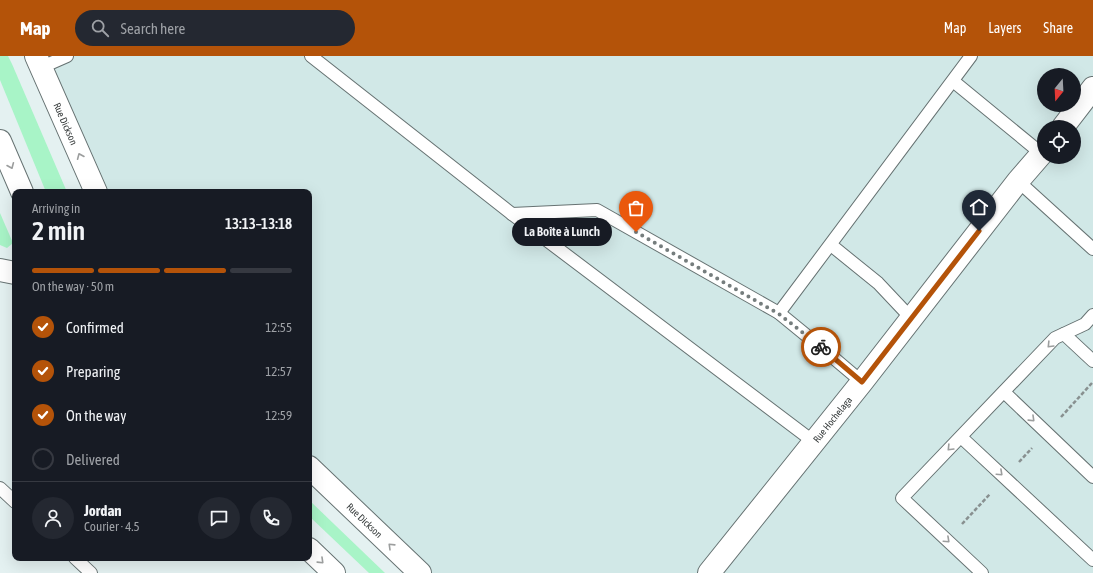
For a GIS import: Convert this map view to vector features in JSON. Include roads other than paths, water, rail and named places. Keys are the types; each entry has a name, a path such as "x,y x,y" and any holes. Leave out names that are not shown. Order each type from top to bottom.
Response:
{"main road":[{"name":"Rue Dickson","path":"39,61 95,189"},
{"path":"1068,120 1093,88"},
{"path":"0,141 21,189"},
{"name":"Rue Hochelaga","path":"709,573 862,382 1018,181 1037,160"},
{"path":"0,270 12,272"},
{"name":"Rue Dickson","path":"312,470 420,573"},
{"path":"312,553 334,573"}],"lane":[{"path":"39,61 67,56"},
{"path":"311,56 512,214 814,442"},
{"path":"779,314 971,56"},
{"path":"953,81 1037,148"},
{"path":"1018,181 1093,249"},
{"path":"512,214 597,210 779,314 862,382"},
{"path":"831,245 878,283 911,318"},
{"path":"982,573 902,498 1056,338 1085,324 1093,315"},
{"path":"1064,334 1093,361"},
{"path":"1004,392 1093,477"},
{"path":"961,437 1093,560"},
{"path":"0,488 12,499"},
{"path":"78,561 91,573"}],"place":[{"name":"La Boîte à Lunch","path":"636,232"}]}
